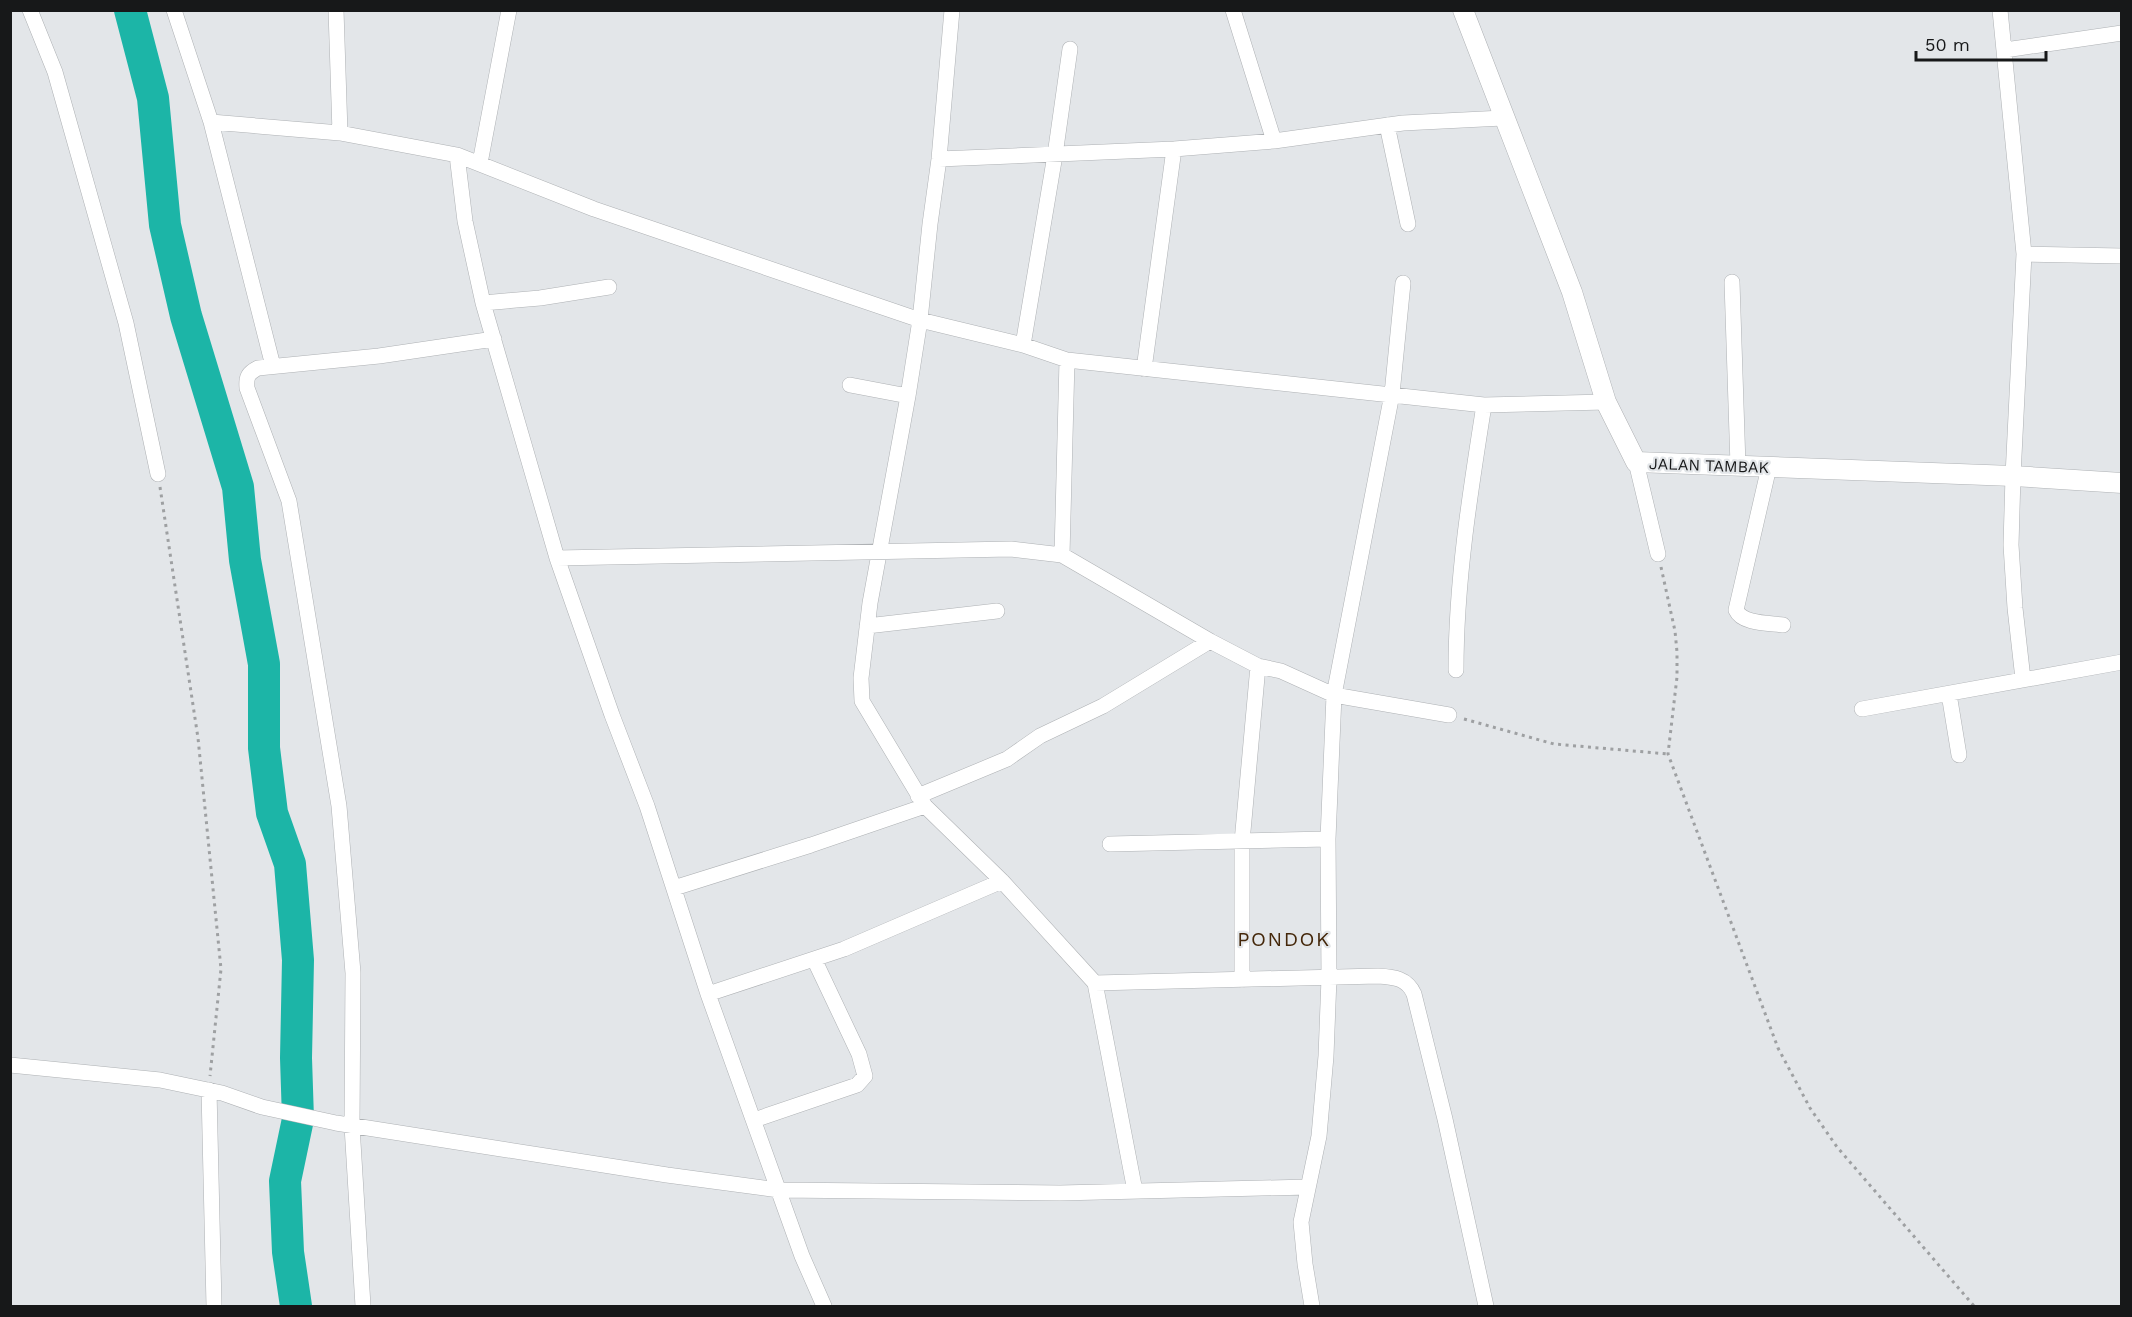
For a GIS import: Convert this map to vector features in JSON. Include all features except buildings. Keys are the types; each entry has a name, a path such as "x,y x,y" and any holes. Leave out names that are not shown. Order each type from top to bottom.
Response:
{"street":[{"path":"30,10 55,72 126,323 158,474"},
{"path":"174,10 211,122 273,366"},
{"path":"336,10 340,133"},
{"path":"480,163 509,10"},
{"path":"952,10 939,159 920,320 878,551 861,678 862,701 920,804 995,884 1095,983 1135,1191"},
{"path":"1233,10 1274,141"},
{"name":"JALAN TAMBAK","path":"1463,10 1572,292 1606,402 1636,462 2013,476 2121,483"},
{"path":"2000,10 2024,254 2013,476 2012,545 2015,608 2023,679"},
{"path":"2005,50 2121,33"},
{"path":"1023,345 1055,155 1070,49"},
{"path":"939,159 1174,149 1274,141 1387,125 1503,118"},
{"path":"211,122 340,133 457,155 594,209 920,320 1023,345 1067,360 1484,405 1606,402"},
{"path":"1387,125 1408,224"},
{"path":"1144,369 1174,149"},
{"path":"457,155 465,221 483,303 557,558 674,888 708,994 802,1256 824,1306"},
{"path":"2024,254 2121,256"},
{"path":"1732,282 1738,466"},
{"path":"1312,1306 1301,1222 1318,1136 1323,1096 1329,978 1328,839 1334,695 1392,394 1403,284"},
{"path":"483,303 540,298 609,287"},
{"path":"363,1306 352,1126 353,973 339,806 289,501 246,380 251,371 258,368 389,354 494,339"},
{"path":"1062,555 1067,360"},
{"path":"849,385 908,396"},
{"path":"1456,670 1457,609 1484,405"},
{"path":"1636,462 1658,554"},
{"path":"1769,467 1736,610 1740,617 1746,620 1783,625"},
{"path":"557,558 1011,549 1062,555 1210,641 1258,666 1281,671 1334,695 1449,715"},
{"path":"867,626 997,611"},
{"path":"674,888 903,814 1007,759 1040,736 1103,706 1210,641"},
{"path":"1862,709 2121,662"},
{"path":"1242,980 1242,842 1258,666"},
{"path":"1949,694 1959,755"},
{"path":"1110,844 1328,839"},
{"path":"708,994 844,949 995,884"},
{"path":"754,1120 857,1085 865,1076 859,1053 814,959"},
{"path":"1095,983 1391,977 1406,981 1414,994 1445,1119 1486,1306"},
{"path":"10,1065 160,1080 209,1090 262,1107 352,1126 779,1190 1060,1193 1308,1187"},
{"path":"209,1090 214,1306"}],"path":[{"path":"158,474 198,738 221,969 209,1090"},
{"path":"1658,554 1668,594 1677,652 1677,678 1668,754 1764,1015 1791,1075 1837,1147 1974,1306"},
{"path":"1449,715 1554,744 1668,754"}],"waterway":[{"path":"130,10 153,98 165,225 186,316 238,487 245,560 264,664 264,748 272,813 290,864 298,960 296,1058 298,1119 285,1181 288,1252 296,1306"}],"district":[{"name":"PONDOK","path":"1284,939"}]}
